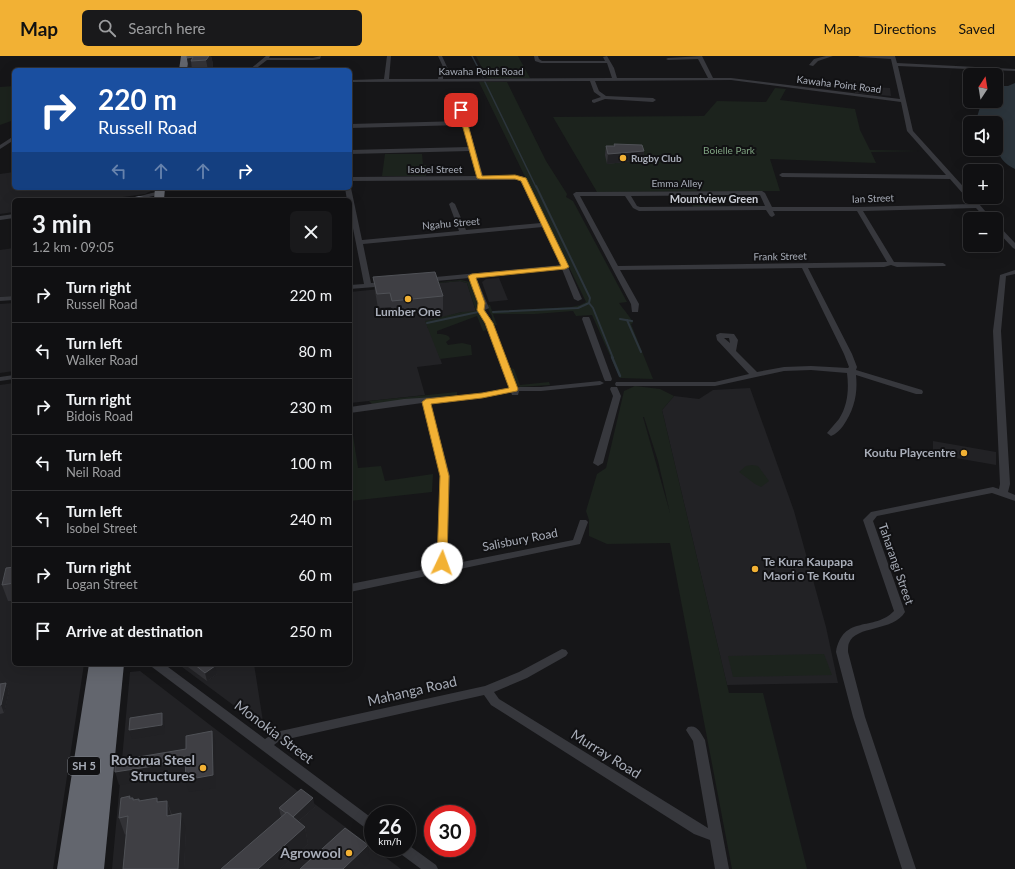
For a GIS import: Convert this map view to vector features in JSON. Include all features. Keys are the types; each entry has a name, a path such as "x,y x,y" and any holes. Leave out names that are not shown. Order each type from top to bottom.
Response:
{"highway":[{"path":"176,68 181,57"},
{"path":"181,57 183,68"},
{"name":"SH 5","path":"69,869 99,666"},
{"name":"SH 5","path":"92,869 114,666"}],"street":[{"path":"254,68 267,58 313,59 318,58 319,56"},
{"path":"386,80 388,56"},
{"path":"440,56 439,57 446,61 446,69 441,74 440,80"},
{"name":"Kawaha Point Road","path":"536,56 537,60 541,62 608,62"},
{"path":"570,56 573,62"},
{"path":"604,56 608,62 613,79"},
{"path":"811,65 816,60 831,56"},
{"path":"860,56 1015,70"},
{"path":"668,59 699,57 711,79"},
{"name":"Kawaha Point Road","path":"352,81 738,79 903,101 894,59"},
{"path":"592,79 597,92 605,96 653,100"},
{"path":"594,101 605,96"},
{"path":"903,101 910,131 983,212"},
{"path":"457,107 461,110 480,178"},
{"path":"352,126 464,123"},
{"path":"0,147 12,139"},
{"path":"352,152 471,149"},
{"path":"782,175 952,177"},
{"name":"Isobel Street","path":"352,178 519,177 524,179 545,225"},
{"name":"Emma Alley","path":"616,268 576,194 627,194 672,201 727,201 762,193 770,211"},
{"path":"145,198 162,194"},
{"path":"627,194 636,208 672,201 727,201"},
{"name":"Ian Street","path":"727,201 770,211 977,206"},
{"path":"452,204 463,232"},
{"path":"859,209 891,263"},
{"path":"352,213 368,285"},
{"path":"0,218 12,216"},
{"path":"545,225 578,299"},
{"name":"Ngahu Street","path":"359,242 545,225"},
{"path":"1003,234 1015,247"},
{"name":"Frank Street","path":"616,268 884,265 891,263 898,265 943,265"},
{"path":"804,266 854,367 851,371 852,396 850,405 840,425 831,433"},
{"path":"420,281 565,267"},
{"path":"616,268 635,304 635,310"},
{"path":"1015,272 1002,275 997,331 1005,484 1003,492 1015,498"},
{"path":"472,276 481,303 481,310 489,323 514,391"},
{"path":"352,287 398,283"},
{"path":"0,300 12,298"},
{"path":"586,319 608,379"},
{"path":"733,350 740,362 755,375"},
{"path":"600,383 604,388 695,385 751,378 755,375 791,368 851,371 919,392"},
{"path":"0,379 12,377"},
{"path":"352,410 394,407 514,391 531,392 541,389 600,383 603,380 608,379 616,381 617,396 598,463"},
{"path":"426,402 445,476 442,569"},
{"name":"Taharangi Street","path":"909,869 858,717 842,652 843,642 848,635 890,619 898,615 900,612 868,520 874,514 881,512 993,490 1003,492"},
{"name":"Salisbury Road","path":"352,588 577,542 583,522"},
{"name":"Mahanga Road","path":"265,746 276,737 488,690 522,675 562,653"},
{"name":"Monokia Street","path":"159,666 364,819"},
{"name":"Murray Road","path":"488,690 495,702 699,830 715,836"},
{"path":"692,730 699,740 722,869"},
{"path":"415,857 431,869"}],"shaded area":[{"path":"1015,83 1015,169 1008,165 1001,156 1003,156 1003,116 977,116 980,108 1003,108 1003,86 1008,86"},
{"path":"855,86 890,88 891,96 855,93"},
{"path":"12,172 12,190 151,190 145,194 116,198 12,198 12,212 0,214 0,174"},
{"path":"12,248 12,296 0,297 0,250"},
{"path":"499,278 508,300 489,302 482,282 486,279"},
{"path":"460,281 467,283 476,312 462,312 441,318 427,327 430,329 442,364 417,367 425,395 352,403 352,292"},
{"path":"12,303 12,371 0,373 0,304"},
{"path":"12,383 12,666 84,666 53,869 0,869 0,385"},
{"name":"Te Kura Kaupapa Maori o Te Koutu","path":"750,388 794,511 826,627 838,683 727,685 662,410 674,396 699,399 713,390"},
{"name":"Koutu Playcentre","path":"933,441 996,452 996,465 933,454"},
{"path":"181,666 254,666 264,728"},
{"path":"140,671 364,841 364,857 385,857 401,869 112,869 130,672"}],"green space":[{"path":"476,56 518,56 530,78 487,78"},
{"path":"479,82 507,82 546,161 567,194 566,197 573,201 627,302 619,303 633,323 631,324 653,379 620,378 592,315 576,316 573,311 535,314 493,314 497,325 493,325 492,316 486,305 490,305 492,311 571,307 586,302"},
{"path":"12,86 12,121 0,125 0,87"},
{"name":"Boielle Park","path":"775,88 786,89 780,100 855,109 860,130 870,150 920,151 871,152 876,163 770,159 780,191 597,192 553,117 704,116 717,101 766,102"},
{"path":"385,154 422,154 423,165 426,165 426,176 382,176"},
{"path":"705,194 710,207 693,207 689,195"},
{"path":"461,280 470,282 478,304 479,313 487,330 483,331 477,316 437,331 437,334 449,337 450,339 446,342 448,345 462,343 471,345 472,355 440,359 425,321 462,312 476,311 467,283 460,281 371,289"},
{"path":"510,368 514,369 520,385 549,382 550,385 519,387 516,384"},
{"path":"635,386 660,389 674,396 662,410 729,693 763,693 807,869 732,869 670,543 607,544 589,536 589,520 586,511 597,474 606,468 624,391","holes":["643,417 658,461 670,513"]},
{"path":"457,392 457,395 372,404 369,401"},
{"path":"352,428 358,468 381,466 385,481 433,474 432,492 352,501"},
{"path":"746,466 758,466 769,481 761,487 739,472"},
{"path":"824,654 832,675 733,677 728,656"}],"building":[{"path":"187,56 209,56 206,60 191,61 193,57 187,58"},
{"path":"614,144 642,145 644,151 608,154 606,146 615,146"},
{"path":"435,272 443,296 392,301 390,293 377,294 373,277"},
{"path":"12,567 12,583 2,585 6,568"},
{"path":"196,666 215,666 205,673"},
{"path":"6,683 1,705 0,705 0,684"},
{"path":"162,713 162,725 129,730 130,718"},
{"path":"212,731 213,775 185,780 186,761 115,772 115,761 186,749 186,736"},
{"path":"301,789 313,798 293,817 279,808"},
{"path":"130,796 129,798 133,798 133,800 139,799 139,801 157,798 157,802 167,801 167,816 181,813 178,869 123,869 128,816 119,818 121,798"},
{"path":"287,812 305,827 258,869 221,869"},
{"path":"345,828 364,842 364,849 343,869 300,869"}],"waterway":[{"path":"472,56 483,77"},
{"path":"485,82 536,187"},
{"path":"536,186 590,298 589,303"},
{"path":"493,312 578,308 589,303"},
{"path":"589,303 593,308 613,358"},
{"path":"427,323 478,312"},
{"path":"620,319 627,320"},
{"path":"627,320 632,321"},
{"path":"627,320 641,352"},
{"path":"612,357 620,376"}],"place":[{"name":"Rugby Club","path":"623,158"},
{"name":"Lumber One","path":"408,299"},
{"name":"Koutu Playcentre","path":"964,453"},
{"name":"Te Kura Kaupapa Maori o Te Koutu","path":"755,569"},
{"name":"Rotorua Steel Structures","path":"203,768"},
{"name":"Agrowool","path":"349,853"}],"district":[{"name":"Mountview Green","path":"714,199"}],"route":[{"path":"442,563 445,476 426,402 482,396 514,389 489,323 481,310 481,303 472,276 565,267 524,179 519,177 480,178 461,110"}]}
